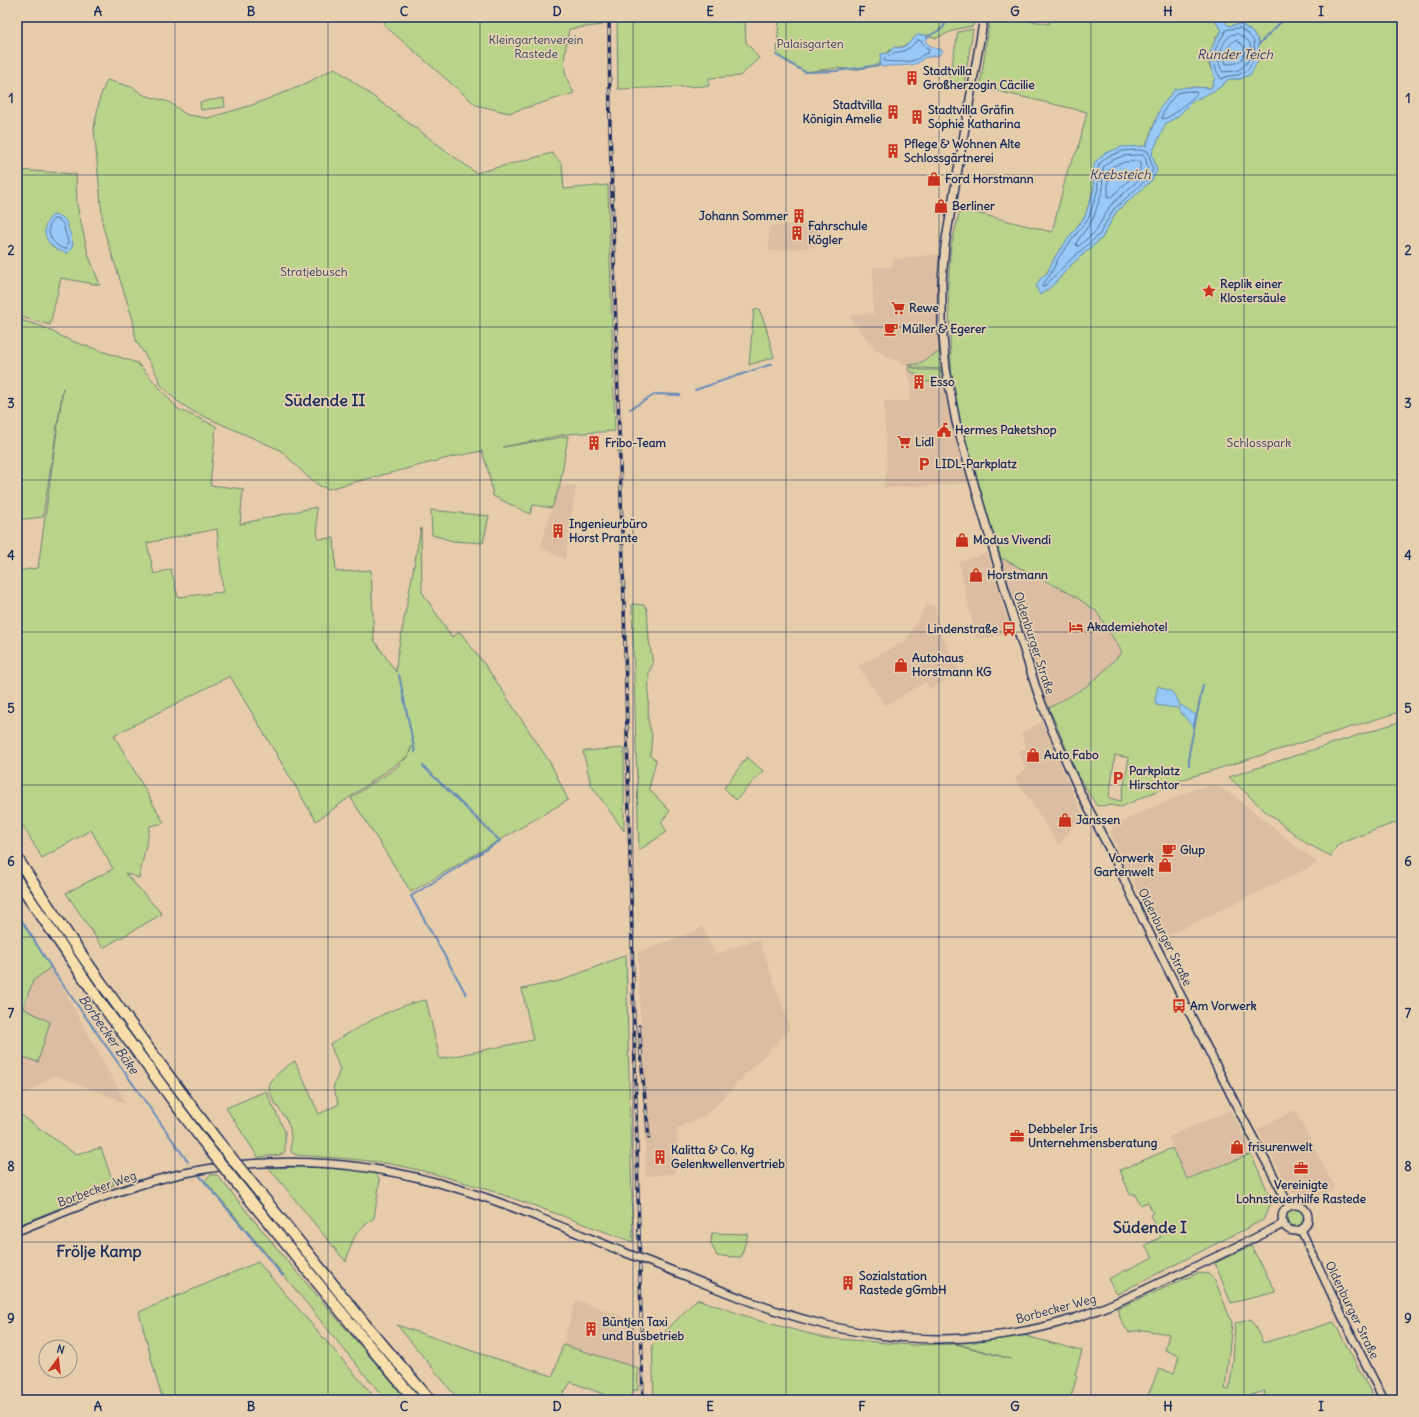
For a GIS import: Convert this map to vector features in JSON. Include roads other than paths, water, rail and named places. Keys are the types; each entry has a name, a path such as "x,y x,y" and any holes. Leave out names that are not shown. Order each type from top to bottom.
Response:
{"highway":[{"path":"17,858 72,941 217,1140 360,1318 430,1400"},
{"path":"17,880 103,1006 202,1140 351,1324 415,1400"}],"street":[{"name":"Oldenburger Straße","path":"984,17 945,245 942,281 942,326 944,349 946,369 956,422 1036,691 1069,770 1237,1107 1289,1205"},
{"name":"Borbecker Weg","path":"17,1231 118,1191 186,1172 248,1164 289,1162 335,1164 410,1175 461,1189 762,1306 815,1322 842,1329 892,1337 938,1339 993,1335 1071,1319 1125,1298 1210,1260 1283,1224"},
{"path":"1298,1204 1306,1209 1308,1213 1308,1222 1301,1230 1290,1230 1283,1224 1283,1211 1289,1205 1298,1204"},
{"name":"Oldenburger Straße","path":"1301,1230 1384,1400"}],"water":[{"path":"1212,17 1220,17 1229,26 1241,24 1252,32 1258,40 1259,58 1251,74 1240,79 1229,79 1219,88 1193,101 1177,117 1166,123 1152,153 1157,171 1152,180 1116,212 1102,238 1073,263 1053,285 1040,295 1036,286 1040,279 1047,273 1056,255 1085,216 1094,188 1092,174 1095,162 1105,153 1122,147 1146,146 1161,107 1175,89 1189,87 1211,88 1215,78 1210,65 1210,53 1214,42 1222,30"},
{"path":"917,35 927,35 928,38 925,40 927,43 932,47 942,50 942,53 924,58 916,64 882,67 880,65 881,54 888,53 894,47 898,48 904,46"},
{"path":"53,215 62,217 66,221 73,243 68,253 55,248 50,244 45,233 45,227"},
{"path":"1158,686 1172,692 1180,703 1176,708 1156,705 1155,699"},
{"path":"1181,705 1196,715 1193,727 1178,709"}],"waterway":[{"path":"927,37 943,28 948,17"},
{"name":"Runder Teich","path":"1259,44 1286,17"},
{"path":"776,55 805,72 836,71 880,65"},
{"path":"695,390 772,364"},
{"path":"630,409 656,394 680,395"},
{"path":"399,675 415,752"},
{"path":"1189,765 1189,753 1203,685"},
{"path":"423,766 500,841 411,896 466,994"},
{"name":"Borbecker Bäke","path":"17,913 54,972 188,1162"},
{"name":"Borbecker Bäke","path":"200,1176 283,1276"}],"railway":[{"path":"609,17 610,128 623,564 643,1400"},
{"path":"639,1026 649,1138"}],"place":[{"name":"Stadtvilla Großherzogin Cäcilie","path":"912,78"},
{"name":"Stadtvilla Königin Amelie","path":"893,112"},
{"name":"Stadtvilla Gräfin Sophie Katharina","path":"917,117"},
{"name":"Pflege & Wohnen Alte Schlossgärtnerei","path":"893,151"},
{"name":"Ford Horstmann","path":"934,179"},
{"name":"Berliner","path":"941,206"},
{"name":"Johann Sommer","path":"799,216"},
{"name":"Fahrschule Kögler","path":"797,233"},
{"name":"Replik einer Klostersäule","path":"1209,291"},
{"name":"Rewe","path":"898,308"},
{"name":"Müller & Egerer","path":"891,329"},
{"name":"Esso","path":"919,382"},
{"name":"Hermes Paketshop","path":"944,430"},
{"name":"Lidl","path":"904,442"},
{"name":"Fribo-Team","path":"594,443"},
{"name":"LIDL-Parkplatz","path":"924,464"},
{"name":"Ingenieurbüro Horst Prante","path":"558,531"},
{"name":"Modus Vivendi","path":"962,540"},
{"name":"Horstmann","path":"976,575"},
{"name":"Akademiehotel","path":"1076,627"},
{"name":"Lindenstraße","path":"1009,629"},
{"name":"Autohaus Horstmann KG","path":"901,665"},
{"name":"Auto Fabo","path":"1033,755"},
{"name":"Parkplatz Hirschtor","path":"1118,778"},
{"name":"Janssen","path":"1065,820"},
{"name":"Glup","path":"1169,850"},
{"name":"Vorwerk Gartenwelt","path":"1165,865"},
{"name":"Am Vorwerk","path":"1179,1006"},
{"name":"Debbeler Iris Unternehmensberatung","path":"1017,1136"},
{"name":"frisurenwelt","path":"1237,1147"},
{"name":"Kalitta & Co. Kg Gelenkwellenvertrieb","path":"660,1157"},
{"name":"Vereinigte Lohnsteuerhilfe Rastede","path":"1301,1168"},
{"name":"Sozialstation Rastede gGmbH","path":"848,1283"},
{"name":"Büntjen Taxi und Busbetrieb","path":"591,1329"}],"district":[{"name":"Südende II","path":"325,400"},
{"name":"Südende I","path":"1150,1227"},
{"name":"Frölje Kamp","path":"99,1251"}],"park label":[{"name":"Palaisgarten","path":"810,44"},
{"name":"Kleingartenverein Rastede","path":"536,47"},
{"name":"Stratjebusch","path":"314,272"},
{"name":"Schlosspark","path":"1259,443"}],"water label":[{"name":"Krebsteich","path":"1120,174"}]}
